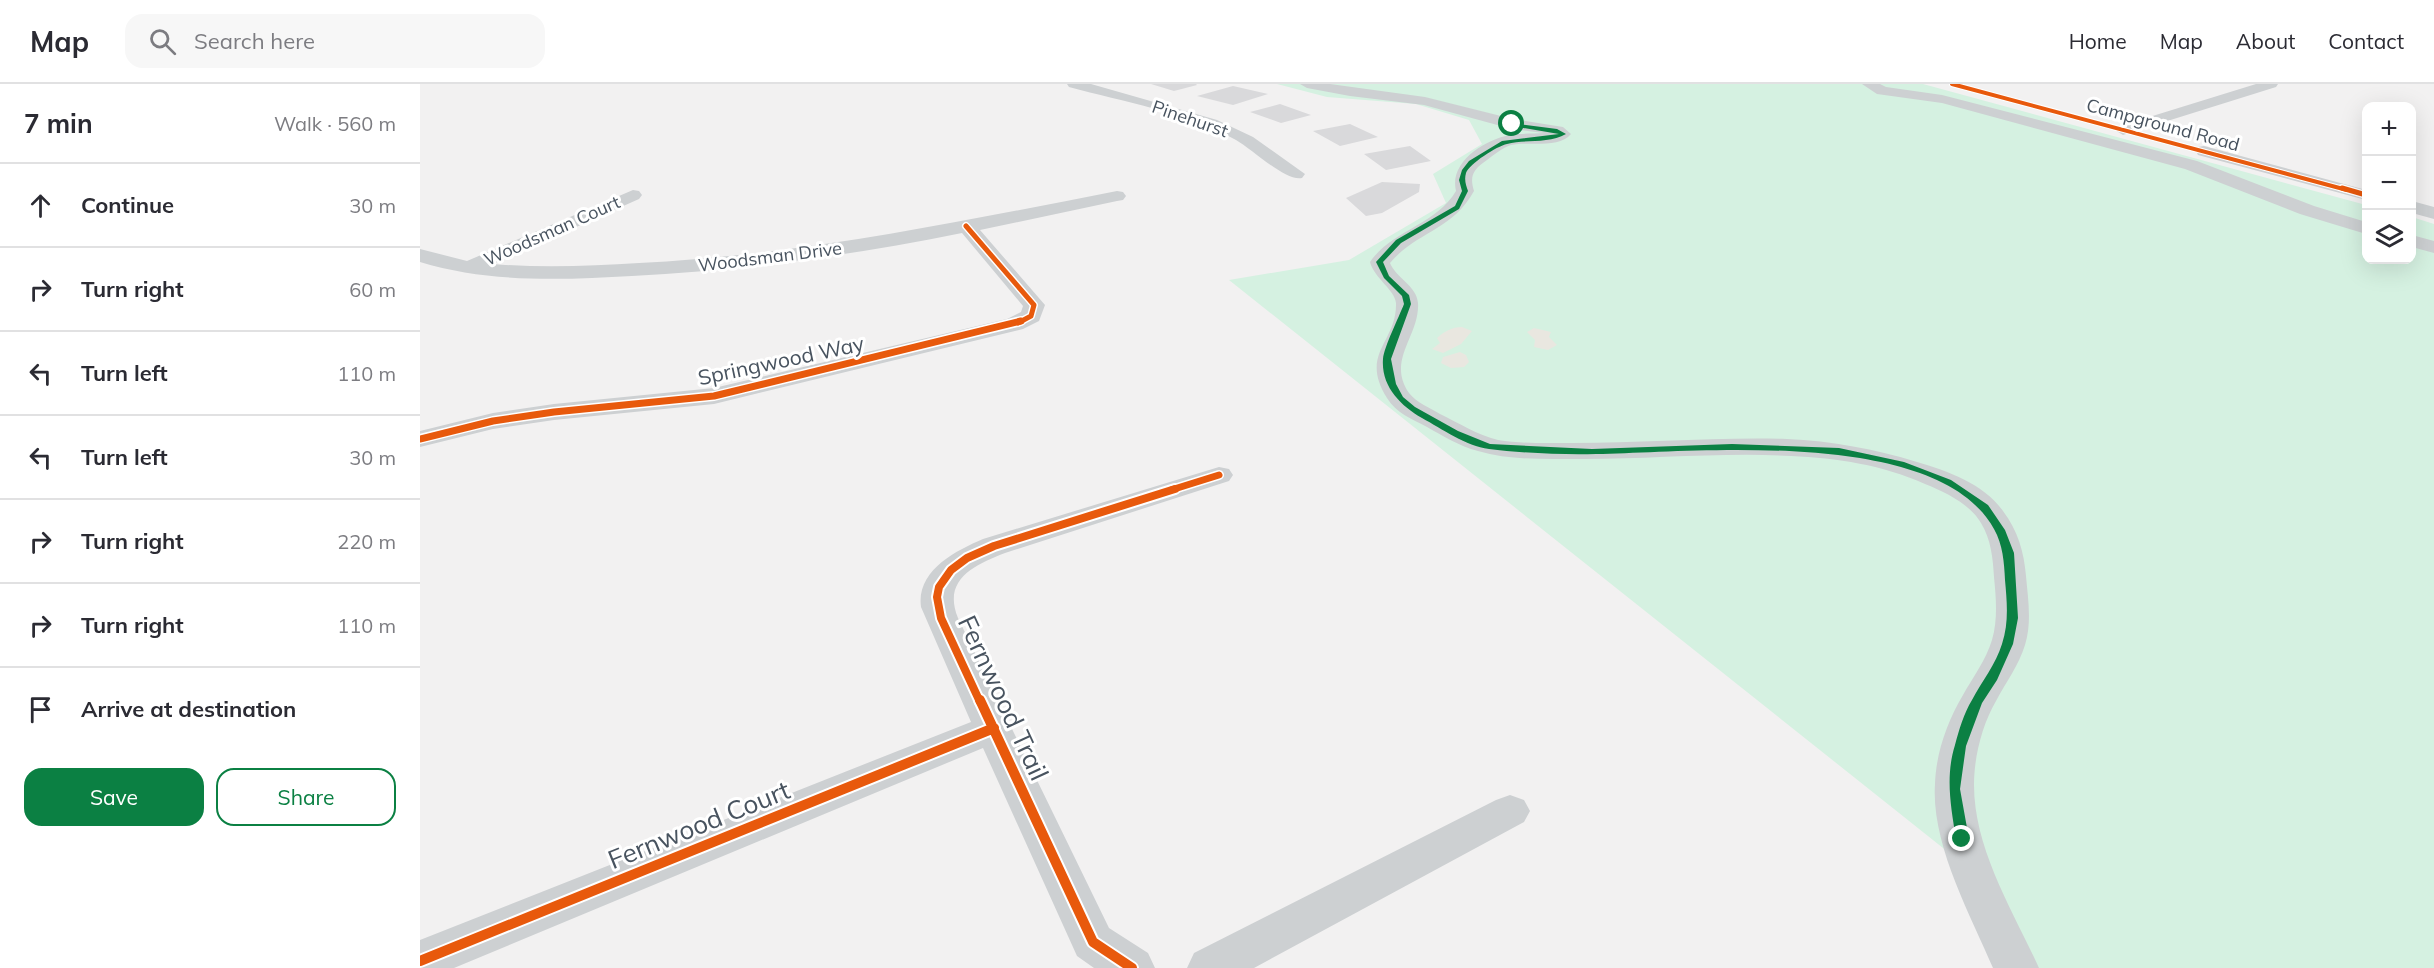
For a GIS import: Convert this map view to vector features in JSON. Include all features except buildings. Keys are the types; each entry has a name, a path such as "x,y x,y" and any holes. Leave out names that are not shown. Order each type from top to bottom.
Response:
{"street":[{"name":"Pinehurst","path":"1074,84 1184,115 1231,132 1258,147 1296,174"},
{"path":"1307,84 1425,101 1512,124 1557,130 1563,134 1504,142 1471,162 1464,171 1462,180 1465,191 1457,207 1398,242 1380,262 1386,277 1406,295 1408,304 1387,359 1392,384 1400,399 1412,409 1455,432 1488,446 1592,452 1732,446 1839,451 1901,464 1948,482 1985,507 2000,530 2009,553 2013,618 2008,644 1991,680 1976,702 1960,746 1954,789 1962,839 2016,968"},
{"path":"1869,84 1882,91 1942,99 2191,165 2290,204 2362,224"},
{"name":"Campground Road","path":"1952,84 2362,194"},
{"path":"2123,130 2271,84"},
{"name":"Woodsman Court","path":"471,267 633,195"},
{"name":"Woodsman Drive","path":"420,255 471,267 530,272 583,272 709,265 788,257 966,226 1118,196"},
{"path":"2416,208 2434,213"},
{"name":"Springwood Way","path":"420,439 493,421 714,396 1003,327 1031,316 1034,305 966,226"},
{"path":"2416,242 2434,247"},
{"name":"Fernwood Trail","path":"1132,968 1093,942 939,611 937,597 945,577 965,558 1094,513 1219,475"},
{"name":"Fernwood Court","path":"420,961 994,728"},
{"path":"1210,968 1510,811"}],"green space":[{"path":"1277,84 1923,84 2362,204 2362,264 2416,264 2416,218 2434,224 2434,968 2022,968 1982,879 1229,280 1349,260 1446,203 1433,174 1482,144 1469,120 1416,104 1327,97"}],"sand":[{"path":"1462,327 1472,331 1461,344 1443,353 1432,349 1440,343 1437,338 1443,333"},
{"path":"1534,328 1551,332 1549,337 1557,345 1548,350 1534,347 1535,340 1527,332"},
{"path":"1460,352 1466,355 1469,362 1464,367 1451,368 1441,363 1443,357"}],"cycle path":[{"path":"1952,84 2362,194"},
{"path":"420,439 493,421 554,412 714,396 1015,324 1031,316 1034,305 966,226"},
{"path":"1132,968 1093,942 941,618 937,597 939,587 951,570 967,558 994,546 1219,475"},
{"path":"420,961 994,728"}],"route":[{"path":"1512,124 1557,130 1563,134 1504,142 1471,162 1464,171 1462,180 1465,191 1457,207 1437,221 1398,242 1380,262 1380,267 1386,277 1406,295 1408,304 1387,359 1392,384 1400,399 1412,409 1455,432 1488,446 1592,452 1732,446 1839,451 1901,464 1948,482 1985,507 2000,530 2009,553 2013,618 2008,644 1991,680 1976,702 1960,746 1954,789 1962,839"}]}
